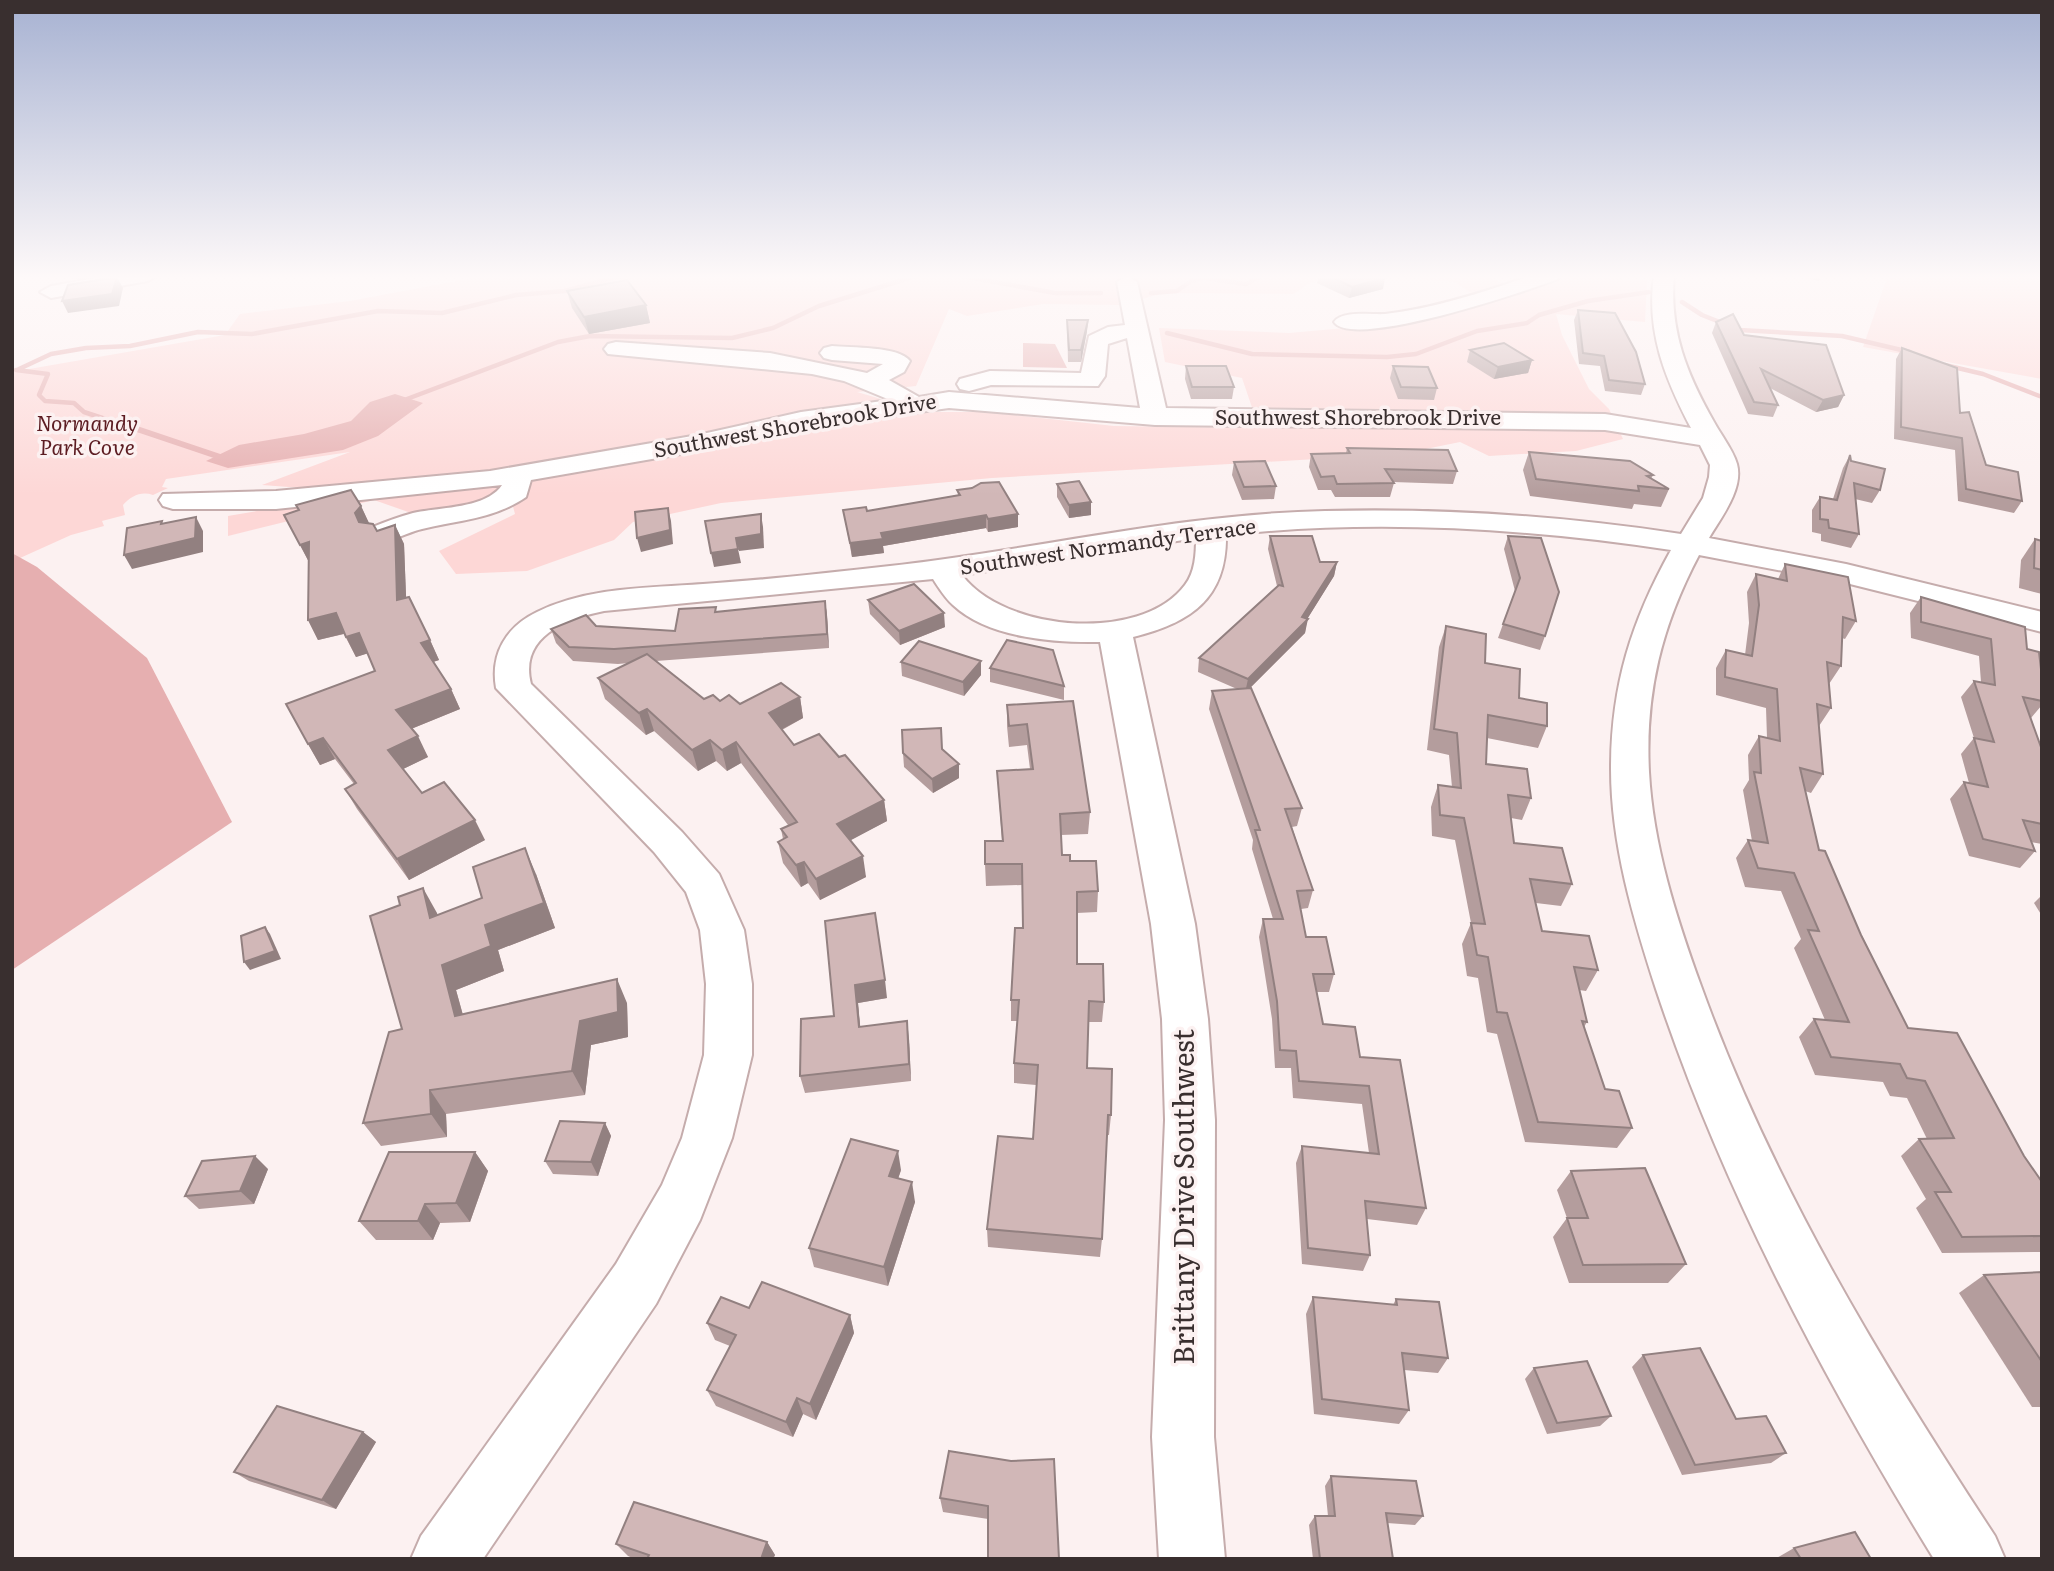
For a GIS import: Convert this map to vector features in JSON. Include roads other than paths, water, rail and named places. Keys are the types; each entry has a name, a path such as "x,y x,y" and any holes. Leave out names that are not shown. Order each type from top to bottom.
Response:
{"street":[{"path":"959,400 967,385 990,378 1090,381 1096,348"},
{"path":"1141,348 1155,417"},
{"path":"1669,348 1675,372 1724,465 1724,480 1716,505 1690,544 1655,612 1640,667 1630,745 1635,819 1654,911 1689,1024 1753,1175 1828,1323 1972,1559"},
{"path":"615,349 721,358 892,358 898,361 895,367 870,381"},
{"path":"797,358 870,381 900,394 912,403"},
{"name":"Southwest Shorebrook Drive","path":"173,500 276,500 517,475 698,443 800,421 912,403 959,400 1106,415 1155,417 1605,422 1711,439"},
{"path":"381,534 415,522 478,512 501,503 516,491 517,475"},
{"name":"Southwest Normandy Terrace","path":"444,1559 636,1284 681,1202 707,1138 728,1055 729,984 722,930 704,885 668,842 514,688 508,670 510,656 531,629 547,620 601,601 770,589 943,571 1211,527 1325,520 1516,524 1690,544 1819,566 2042,622"},
{"path":"943,571 966,600 988,613 1021,624 1115,632 1156,619 1183,606 1202,584 1211,555 1211,527"},
{"name":"Brittany Drive Southwest","path":"1115,632 1173,924 1185,1019 1190,1120 1183,1437 1192,1559"}],"waterway":[{"path":"19,369 51,354 84,348"},
{"path":"399,402 541,348"},
{"path":"1229,348 1252,354 1387,357 1416,354 1431,348"},
{"path":"1894,348 1910,352"},
{"path":"1945,365 1983,374 2042,397"},
{"path":"16,370 48,374 39,395 45,401 74,403 84,412 139,430"},
{"path":"134,428 223,458"}],"park label":[{"name":"Normandy Park Cove","path":"87,436"}]}
